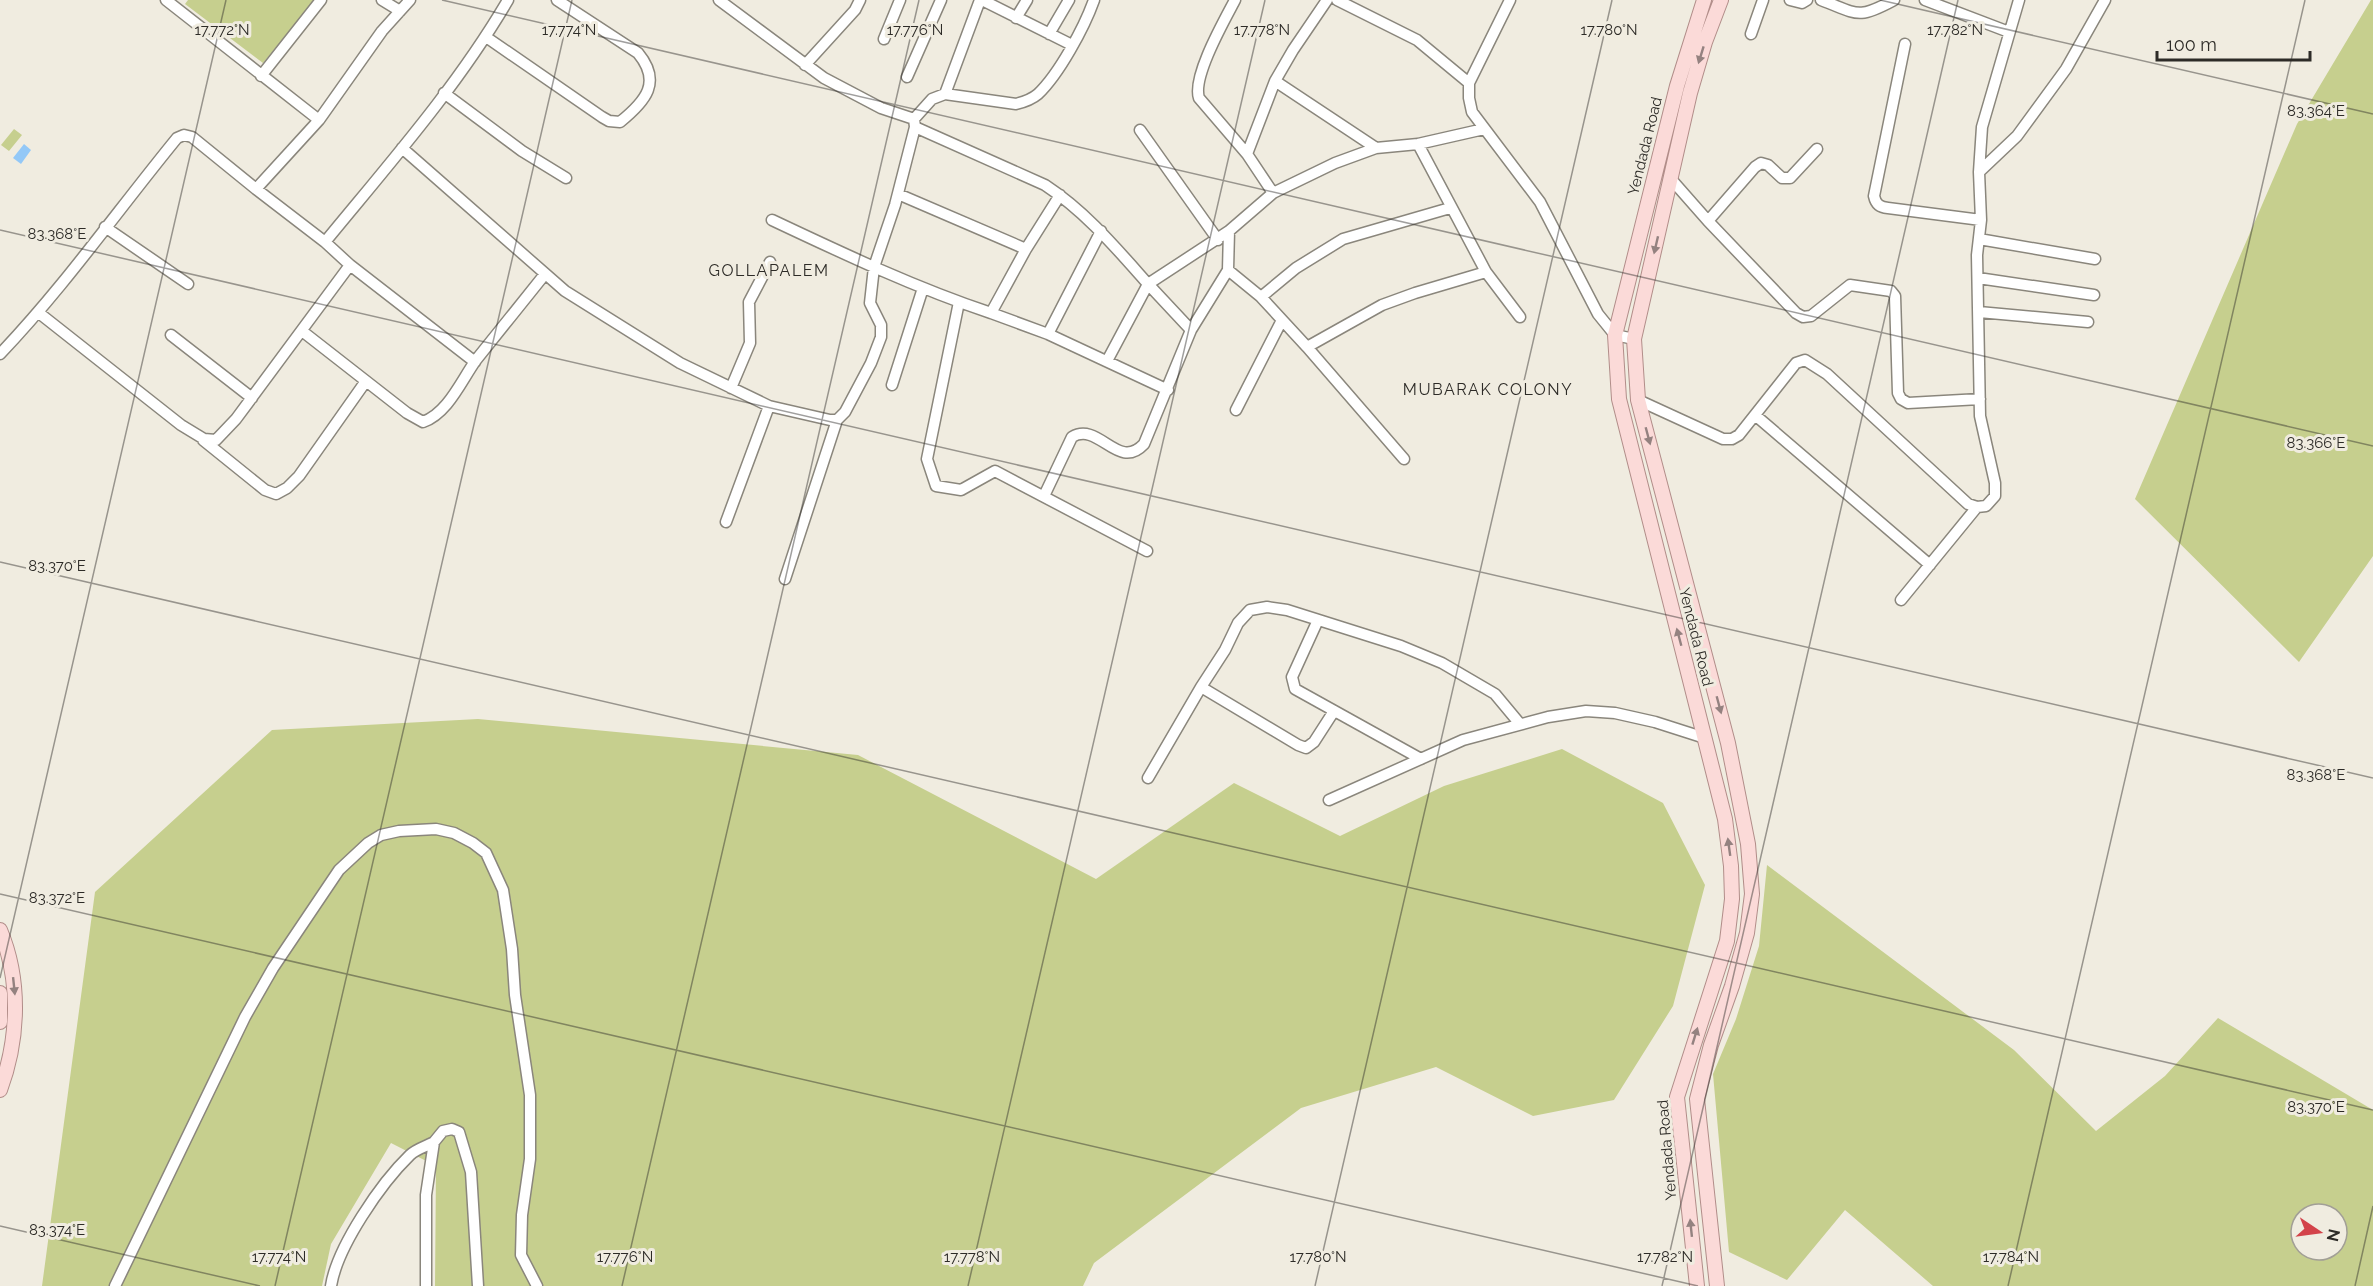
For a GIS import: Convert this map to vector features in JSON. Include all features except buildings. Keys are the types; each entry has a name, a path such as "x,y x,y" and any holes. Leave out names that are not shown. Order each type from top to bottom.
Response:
{"main road":[{"name":"Yendada Road","path":"1697,1286 1677,1097 1727,941 1732,899 1731,866 1725,819 1619,399 1616,335 1677,86 1704,0"},
{"name":"Yendada Road","path":"1717,1286 1697,1099 1711,1045 1732,986 1747,933 1752,894 1748,844 1728,743 1638,400 1634,339 1690,93 1705,42 1720,3"},
{"path":"0,930 6,943 16,1009 13,1040 0,1090"},
{"path":"0,993 0,1022"}],"street":[{"path":"261,76 321,0"},
{"path":"382,0 400,11"},
{"path":"256,189 319,120 382,31 410,0"},
{"path":"325,242 444,93 486,37 508,0"},
{"path":"486,37 602,117 609,121 620,122 643,102 651,85 650,71 645,61 638,52 557,0"},
{"path":"719,0 805,65 864,100 1045,185 1060,195 1101,231 1191,330"},
{"path":"805,65 855,10 860,0"},
{"path":"884,39 900,0"},
{"path":"907,77 942,0"},
{"path":"945,94 981,0 1072,45"},
{"path":"1016,18 1027,0"},
{"path":"1049,34 1069,0"},
{"path":"785,579 837,420 844,412 871,363 881,337 881,325 870,303 874,267 898,194 915,123 932,99 945,94 1016,104 1026,102 1036,96 1072,45 1094,0"},
{"path":"1235,0 1215,40 1197,84 1197,92 1199,98 1247,154 1273,193"},
{"path":"1247,154 1275,81 1327,0"},
{"path":"1339,0 1417,40 1469,83"},
{"path":"1509,0 1469,83 1472,112 1540,202 1598,314 1616,335 1634,339"},
{"path":"1704,0 1720,3"},
{"path":"1751,34 1764,0"},
{"path":"1790,0 1802,3 1807,0"},
{"path":"1821,0 1855,13 1864,14 1894,0"},
{"path":"1925,0 2009,32"},
{"path":"1638,400 1723,439 1732,439 1739,435 1755,416 1796,363 1805,360 1813,363 1968,504 1977,507 1986,506 1995,496 1995,483 1985,443 1980,399 1979,172 1982,128 2019,0"},
{"path":"1979,172 2016,136 2066,69 2105,0"},
{"path":"170,1 261,76 319,120"},
{"path":"1905,44 1874,196 1875,202 1880,207 1981,220"},
{"path":"1275,81 1376,148"},
{"path":"444,93 522,151 566,178"},
{"path":"1107,361 1148,284 1218,240 1273,193 1335,163 1376,148 1418,144 1485,129"},
{"path":"1140,130 1218,240"},
{"path":"0,354 39,313 177,138 184,135 192,137 325,242 350,265 475,362"},
{"path":"1418,144 1486,272 1520,317"},
{"path":"402,148 477,211 565,291 680,363 769,406 837,420"},
{"path":"1708,221 1761,163 1768,165 1782,178 1790,178 1817,149"},
{"path":"1671,179 1796,314 1803,317 1811,316 1850,285 1891,291 1895,296 1898,393 1901,399 1908,403 1980,399"},
{"path":"898,194 1026,249"},
{"path":"991,313 1026,249 1060,195"},
{"path":"1261,297 1296,268 1343,239 1450,208"},
{"path":"772,220 959,303 1047,334 1168,390"},
{"path":"105,227 188,284"},
{"path":"1047,334 1101,231"},
{"path":"1044,496 1072,437 1079,433 1090,434 1130,454 1144,444 1191,330 1228,270 1229,231"},
{"path":"1979,239 2095,259"},
{"path":"731,388 750,343 749,302 770,262"},
{"path":"198,436 216,440 223,435 350,265"},
{"path":"1228,270 1261,297 1404,459"},
{"path":"1307,347 1382,305 1486,272"},
{"path":"302,331 407,413 423,422 432,419 439,412 545,273"},
{"path":"1978,278 2094,295"},
{"path":"892,385 923,288"},
{"path":"959,303 927,459 936,486 961,490 994,471 1147,550"},
{"path":"1979,312 2088,322"},
{"path":"39,313 265,490 276,494 287,488 299,476 366,381"},
{"path":"1236,410 1282,320"},
{"path":"171,335 252,398"},
{"path":"726,522 769,406"},
{"path":"1755,416 1930,566"},
{"path":"1901,600 1977,507"},
{"path":"1148,778 1225,650 1238,623 1250,610 1267,607 1287,610 1401,646 1442,663 1495,694 1520,724"},
{"path":"1318,620 1292,677 1295,689 1421,759"},
{"path":"1201,687 1306,748 1314,742 1334,711"},
{"path":"1329,800 1463,740 1548,717 1586,711 1616,713 1655,722 1705,738"},
{"path":"116,1286 245,1017 273,968 339,870 368,843 381,835 399,831 436,829 454,833 486,853 503,890 512,949 515,995 530,1095 530,1159 522,1215 521,1255 537,1286"},
{"path":"331,1286 344,1246 379,1193 411,1154 434,1142 443,1131 452,1129 459,1132 471,1172 478,1286"},
{"path":"426,1286 426,1195 434,1142"}],"green space":[{"path":"188,0 315,0 263,63 185,4"},
{"path":"2373,0 2373,556 2299,662 2135,499 2297,124"},
{"path":"14,129 22,135 9,151 1,145"},
{"path":"478,719 858,755 1096,879 1234,783 1340,836 1444,786 1562,749 1663,803 1705,885 1673,1006 1614,1100 1533,1116 1436,1067 1301,1108 1094,1263 1083,1286 435,1286 436,1166 391,1143 331,1244 322,1286 42,1286 95,892 272,730"},
{"path":"1767,865 2014,1050 2096,1131 2165,1076 2218,1018 2373,1110 2373,1286 1933,1286 1845,1210 1787,1280 1729,1252 1713,1074 1736,1019 1759,946"}],"water":[{"path":"24,144 31,150 21,164 13,158"}],"district":[{"name":"GOLLAPALEM","path":"769,270"},
{"name":"MUBARAK COLONY","path":"1488,389"}]}
